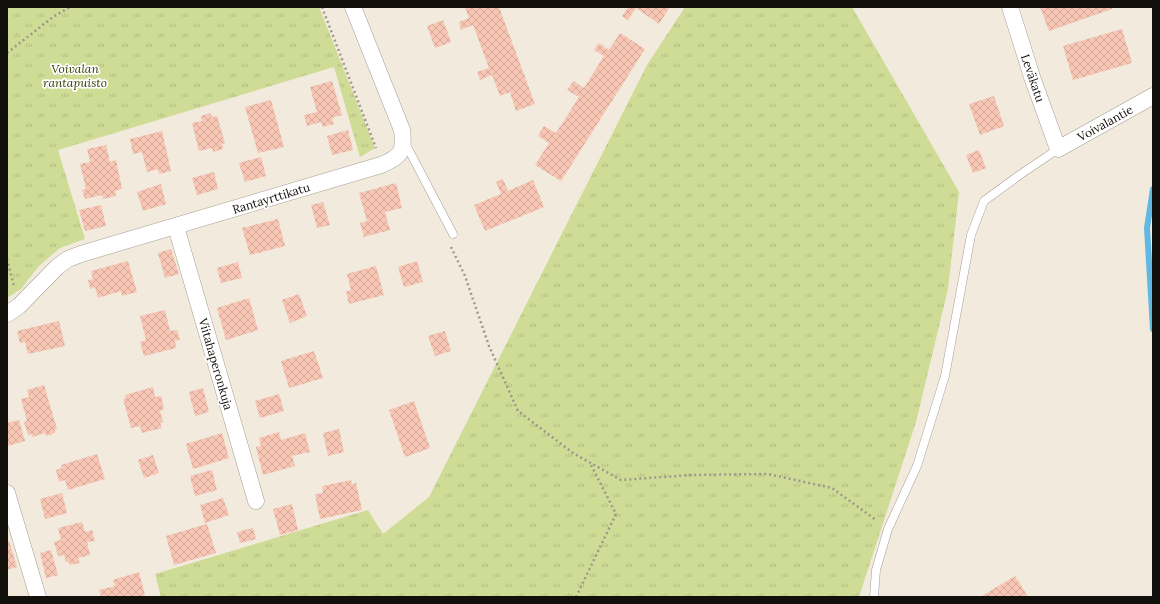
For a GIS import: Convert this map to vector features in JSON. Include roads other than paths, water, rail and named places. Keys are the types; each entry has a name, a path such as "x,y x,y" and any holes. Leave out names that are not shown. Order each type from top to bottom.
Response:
{"street":[{"path":"353,7 402,130 403,138"},
{"name":"Leväkatu","path":"1010,7 1032,78 1058,149"},
{"name":"Voivalantie","path":"1058,149 1153,96"},
{"name":"Rantayrttikatu","path":"13,310 57,267 68,259 80,254 176,227 382,165 393,161 399,155 403,148 403,138"},
{"name":"Viitahaperonkuja","path":"176,227 256,501"},
{"path":"7,494 38,597"}],"lane":[{"path":"403,138 450,237"},
{"path":"874,597 876,570 888,529 917,466 945,376 971,235 984,201 1058,149"}],"waterway":[{"path":"1153,189 1147,228 1153,329"}],"park label":[{"name":"Voivalan rantapuisto","path":"75,75"}]}
